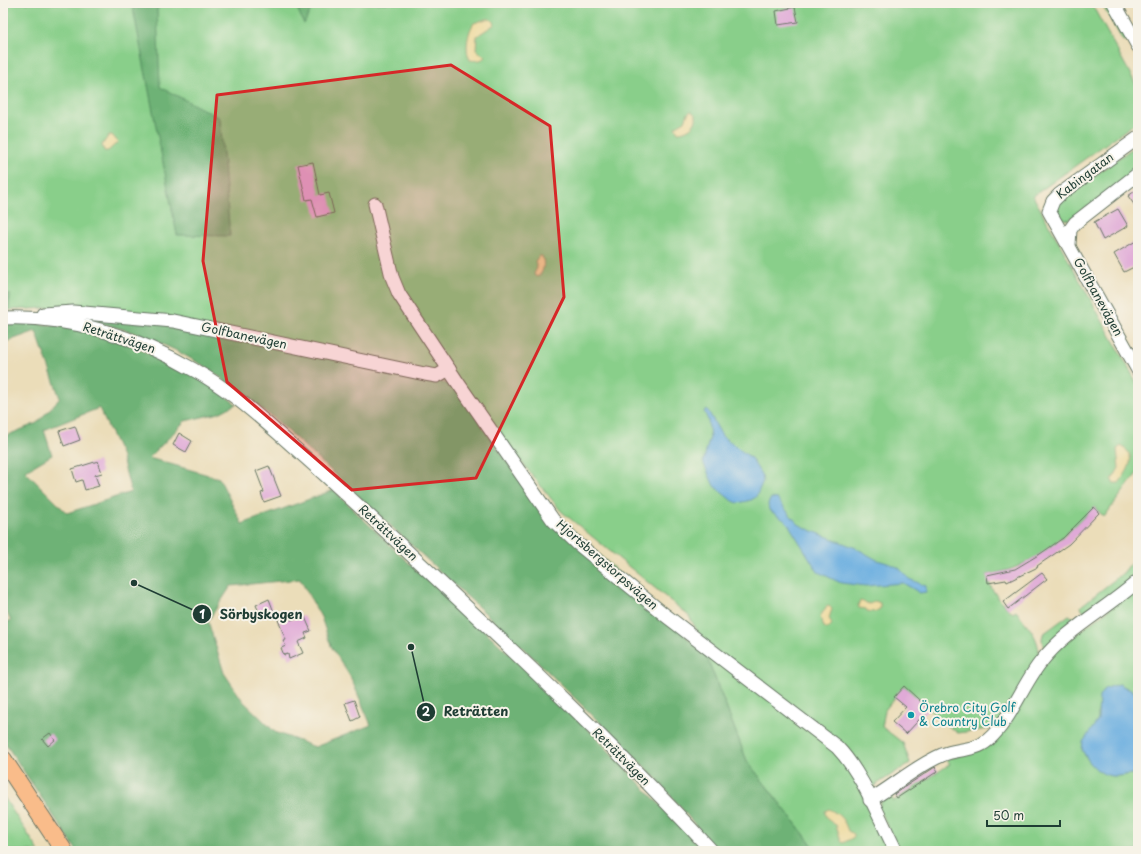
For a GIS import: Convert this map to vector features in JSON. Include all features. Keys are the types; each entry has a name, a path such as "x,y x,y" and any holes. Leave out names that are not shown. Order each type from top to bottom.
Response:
{"main road":[{"path":"3,759 64,851"}],"street":[{"path":"1114,3 1138,46"},
{"name":"Kabingatan","path":"1070,244 1049,211 1052,201 1138,138"},
{"path":"1070,244 1070,230 1075,223 1138,174"},
{"name":"Hjortsbergstorpsvägen","path":"375,204 392,277 399,294 532,490 565,532 665,615 837,747 847,758 896,851"},
{"path":"1056,222 1067,225 1075,223"},
{"name":"Golfbanevägen","path":"1070,244 1138,370"},
{"name":"Golfbanevägen","path":"37,318 46,312 73,312 173,322 436,376 449,369"},
{"name":"Reträttvägen","path":"3,318 37,318 77,324 136,342 197,371 228,392 326,474 456,595 666,802 712,851"},
{"path":"870,800 942,754 977,747 986,742 1004,720 1040,663 1053,648 1084,622 1119,597 1138,581"}],"highlighted area":[{"path":"451,65 550,126 564,297 476,478 352,490 227,382 203,261 217,95"}],"green space":[{"path":"3,3 1091,3 1138,88 1138,121 1033,196 1138,385 1138,472 1104,517 1094,507 1058,541 1033,559 1019,566 987,575 990,586 1000,601 1013,613 1016,611 1030,628 1036,639 1039,652 1039,660 995,728 958,733 940,720 904,686 885,710 882,727 903,743 910,763 863,793 893,851 817,851 747,761 706,655 704,643 689,616 561,511 458,383 394,372 66,307 9,310 10,294 3,295"},
{"path":"132,3 164,3 157,9 160,87 220,118 230,236 177,235"},
{"path":"295,3 314,3 304,24"},
{"path":"1101,3 1106,3 1127,36 1126,40 1123,41"},
{"path":"1138,144 1138,171 1069,220 1062,219 1057,212 1057,203"},
{"path":"10,294 9,310 3,310 3,295"},
{"path":"54,316 173,323 454,385 518,478 706,655 747,761 817,851 717,851 656,778 538,662 275,419 208,368 175,350 142,335 108,325"},
{"path":"3,320 77,328 132,346 201,378 236,404 219,413 185,421 149,458 219,478 242,524 334,490 416,570 458,605 588,729 704,851 77,851 3,740 3,624 11,620 3,607 3,437 37,423 60,398 36,331 3,343","holes":["99,408 121,454 131,492 67,513 25,471 52,455 44,430","300,579 321,617 331,646 351,678 371,725 315,747 275,732 243,701 224,673 208,621 231,586"]},
{"path":"1138,554 1138,577 1090,613 1082,610 1081,606 1123,573"},
{"path":"1138,587 1138,694 1119,684 1098,711 1098,720 1082,749 1088,760 1101,772 1112,776 1138,774 1138,851 900,851 878,808 882,800 889,795 894,801 950,764 946,759 980,750 1057,649"},
{"path":"1069,615 1074,618 1074,622 1045,653 1042,639 1043,634"},
{"path":"3,796 39,851 3,851"}],"sand":[{"path":"490,19 495,24 477,36 476,49 485,57 474,61 470,60 467,46 470,31 474,23"},
{"path":"691,111 696,115 694,125 685,131 678,132 675,127 685,121 688,113"},
{"path":"109,135 112,135 118,142 108,151 104,151 102,145"},
{"path":"539,256 542,256 543,268 541,274 536,277 534,274 537,268 535,261"},
{"path":"1121,446 1129,454 1130,464 1119,483 1113,483 1112,480 1119,468 1117,449"},
{"path":"860,601 870,604 875,601 880,603 880,609 874,612 859,608 858,605"},
{"path":"829,606 832,609 829,618 832,624 828,629 824,627 820,617 826,607"},
{"path":"829,809 841,818 848,831 854,834 854,837 843,843 841,841 836,825 830,821 826,815 825,811"}],"water":[{"path":"707,409 722,436 751,458 762,476 763,481 756,497 751,500 738,503 731,500 714,486 703,462 710,437 708,420 704,411"},
{"path":"771,498 777,499 797,523 805,528 856,548 877,560 899,568 909,579 926,586 926,592 920,593 903,583 866,586 841,583 818,572 787,522 769,510 768,504"},
{"path":"1119,684 1138,694 1138,774 1110,776 1095,768 1082,749 1083,742 1098,720 1099,697 1104,689"}],"building":[{"path":"795,7 798,22 778,25 776,11"},
{"path":"313,162 320,195 329,193 334,213 317,217 312,199 306,200 298,165"},
{"path":"1138,189 1138,210 1128,196"},
{"path":"1118,209 1128,226 1103,240 1094,222"},
{"path":"1136,241 1138,245 1138,265 1124,272 1114,254"},
{"path":"75,426 80,440 64,446 59,431"},
{"path":"179,433 192,441 186,452 173,445"},
{"path":"98,461 102,473 95,475 99,486 85,490 82,480 76,482 72,469"},
{"path":"269,466 281,496 264,502 261,493 264,492 256,471"},
{"path":"1094,507 1099,513 1069,544 1037,566 1038,567 1007,582 1006,580 988,583 987,575 1015,569 1063,538"},
{"path":"1042,573 1047,579 1008,609 1003,602"},
{"path":"269,599 274,612 261,617 256,605"},
{"path":"304,615 311,631 305,633 307,638 298,642 303,653 289,659 288,654 284,655 281,648 286,646 283,641 286,640 278,620 289,616 291,620"},
{"name":"Örebro City Golf & Country Club","path":"904,686 929,709 906,734 892,722 906,707 894,697"},
{"path":"354,700 360,717 352,721 345,703"},
{"path":"50,733 55,740 48,746 42,739"},
{"path":"935,767 938,771 897,798 894,794"}],"place":[{"name":"Sörbyskogen","path":"134,583"},
{"name":"Reträtten","path":"411,647"},
{"name":"Örebro City Golf & Country Club","path":"911,715"}]}
